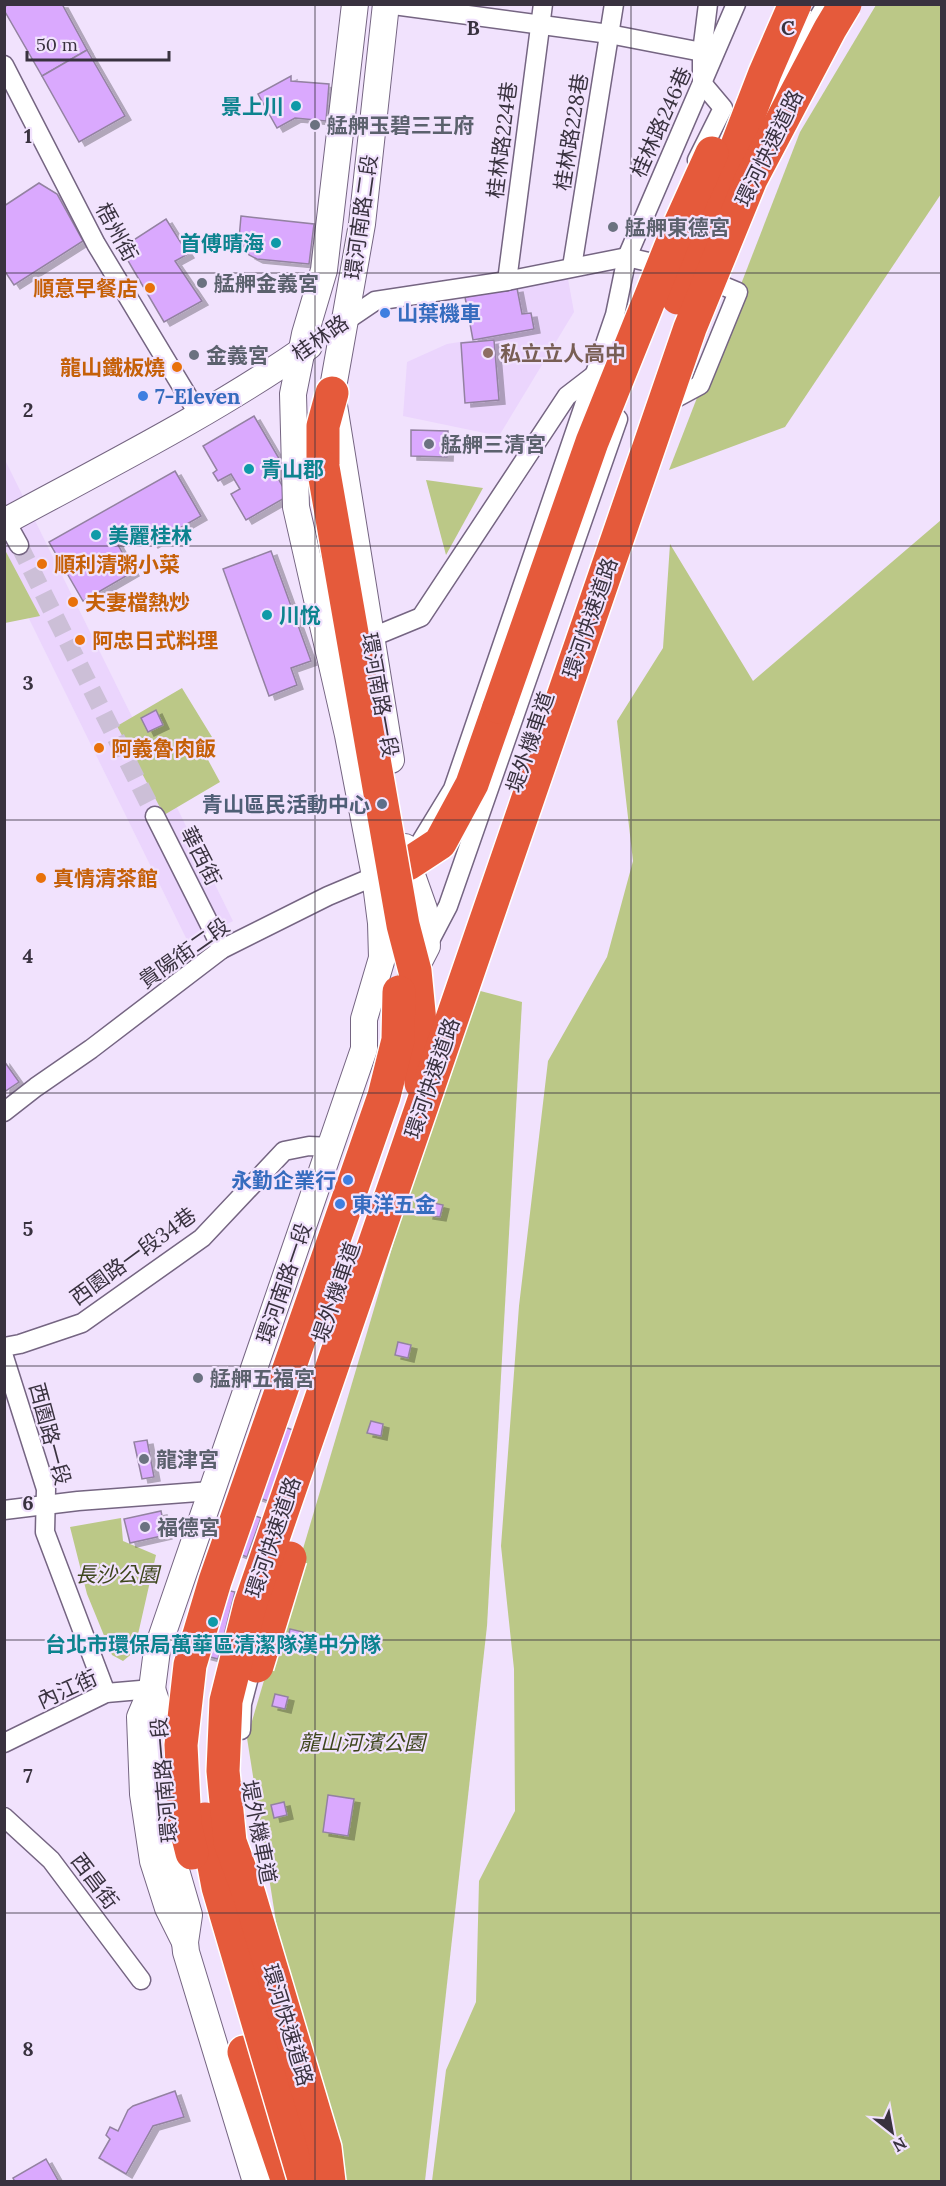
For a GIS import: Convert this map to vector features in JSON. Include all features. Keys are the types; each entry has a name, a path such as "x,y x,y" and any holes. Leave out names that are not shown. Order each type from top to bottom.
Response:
{"highway":[{"path":"408,864 440,843 472,784 592,442 679,226 781,4"},
{"name":"環河快速道路","path":"305,2181 218,1887 207,1836 201,1761 204,1704 228,1600 679,297 765,73 795,4"},
{"name":"環河快速道路","path":"329,2181 325,2148 249,1894 230,1842 223,1771 226,1701 250,1605 690,328 751,179 846,4"},
{"path":"249,1894 243,1764 247,1703 281,1585 407,1213 419,1161 422,1043 415,971 415,935 323,467 323,426 332,393"},
{"path":"288,2181 244,2052 209,1925 185,1825 182,1745 190,1665 215,1581 384,1096 398,1040 415,935"},
{"path":"244,2052 247,2091 275,2181"},
{"path":"325,2148 342,2173 344,2181"}],"street":[{"name":"環河南路二段","path":"301,351 324,270 355,4"},
{"name":"環河南路二段","path":"344,321 355,272 362,224 386,4"},
{"path":"386,4 609,34 702,52"},
{"name":"桂林路224巷","path":"507,280 543,4"},
{"name":"桂林路228巷","path":"572,267 614,4"},
{"path":"415,935 452,895 667,277 672,209 723,108 702,83 702,52 708,4"},
{"name":"桂林路246巷","path":"408,864 432,820 453,789 615,315 627,257 736,4"},
{"path":"669,267 711,224 796,54 826,4"},
{"name":"梧州街","path":"4,65 96,244 199,415"},
{"name":"桂林路","path":"5,520 263,378 375,301 507,280 627,257 669,267 715,283"},
{"name":"堤外機車道","path":"344,2181 268,1923 245,1834 238,1773 242,1704 266,1609 425,1141 439,1083 503,888 674,399 677,380 715,283"},
{"name":"環河南路一段","path":"344,321 332,393 408,864 424,909 386,1029 364,1050"},
{"name":"環河南路一段","path":"256,2181 186,1952 185,1942 189,1916 166,1836 160,1767 162,1719 152,1689 157,1650 364,1050 364,1019 382,958 381,923 375,876 348,735 296,507 293,394 301,351"},
{"path":"370,638 422,617 567,396 593,376"},
{"path":"5,520 19,545"},
{"name":"華西街","path":"155,816 222,949"},
{"name":"貴陽街二段","path":"4,1112 222,949 328,896 408,864"},
{"name":"堤外機車道","path":"329,2181 255,1925 232,1833 225,1772 229,1702 252,1606 315,1419 413,1140 439,1083"},
{"name":"西園路一段34巷","path":"4,1347 20,1344 82,1323 202,1238 284,1151 309,1146 332,1147"},
{"name":"西園路一段","path":"4,1356 46,1489 45,1532 106,1693"},
{"path":"4,1510 78,1501 211,1491"},
{"name":"內江街","path":"4,1743 106,1693 152,1689"},
{"name":"西昌街","path":"4,1817 51,1860 141,1980"}],"shaded area":[{"name":"私立立人高中","path":"568,279 574,312 499,436 403,416 407,362 447,344 472,340 465,297"},
{"path":"4,458 233,921 189,944 5,570"}],"green space":[{"path":"876,5 941,5 941,194 785,427 669,470 800,132"},
{"path":"426,480 483,488 446,555"},
{"path":"941,520 941,2181 432,2181 446,2070 476,2002 479,1881 515,1811 514,1669 501,1546 519,1306 548,1061 607,957 633,861 617,721 663,648 670,544 753,681"},
{"path":"5,550 40,616 5,623"},
{"path":"182,688 212,737 201,747 220,782 164,815 117,726"},
{"name":"龍山河濱公園","path":"469,988 522,1002 487,1626 425,2181 323,2181 307,2118 247,1738"},
{"name":"長沙公園","path":"121,1518 123,1541 156,1555 134,1652 123,1661 112,1655 87,1594 70,1527"}],"building":[{"path":"9,4 62,4 87,50 42,76 4,10 4,7"},
{"path":"87,50 125,116 79,142 42,76"},
{"name":"景上川","path":"291,76 291,81 329,84 326,121 295,118 277,128 258,94"},
{"path":"39,183 57,194 83,241 14,285 4,270 4,206"},
{"name":"首傅晴海","path":"241,216 314,224 309,264 257,259 249,255 239,239"},
{"path":"166,219 188,254 175,261 202,301 164,322 124,254 129,243"},
{"path":"517,288 522,314 531,313 534,329 473,340 465,297"},
{"path":"494,340 499,400 465,403 461,343"},
{"name":"青山郡","path":"254,416 284,467 275,473 288,496 246,520 231,494 240,489 231,474 218,481 213,473 217,470 203,446"},
{"name":"艋舺三清宮","path":"411,430 448,431 447,457 411,456"},
{"name":"美麗桂林","path":"175,471 201,516 152,544 143,529 117,543 133,572 83,601 49,542"},
{"name":"川悅","path":"271,551 311,661 291,668 297,685 269,696 223,569"},
{"path":"156,710 163,725 148,732 141,718"},
{"path":"4,1061 19,1082 4,1092"},
{"path":"430,1202 443,1205 440,1217 427,1215"},
{"path":"398,1342 411,1345 408,1358 395,1355"},
{"path":"264,1420 293,1430 268,1501 239,1491"},
{"path":"371,1421 383,1424 381,1436 367,1433"},
{"name":"龍津宮","path":"147,1440 154,1477 142,1479 134,1442"},
{"path":"234,1508 261,1518 247,1557 219,1546"},
{"name":"福德宮","path":"161,1511 166,1535 130,1543 124,1519"},
{"name":"台北市環保局萬華區清潔隊漢中分隊","path":"208,1586 235,1592 218,1659 191,1652"},
{"path":"290,1629 303,1632 300,1645 287,1641"},
{"path":"275,1694 288,1697 285,1709 272,1706"},
{"path":"328,1795 354,1799 348,1836 323,1832"},
{"path":"284,1802 287,1815 274,1818 271,1805"},
{"path":"175,2091 184,2117 153,2126 126,2174 99,2158 110,2139 106,2135 110,2127 118,2131 128,2110 133,2106"},
{"path":"46,2159 59,2182 15,2182 13,2178"}],"tunnel":[{"path":"19,545 155,816"}],"place":[{"name":"景上川","path":"296,106"},
{"name":"艋舺玉碧三王府","path":"315,125"},
{"name":"艋舺東德宮","path":"613,227"},
{"name":"首傅晴海","path":"276,243"},
{"name":"艋舺金義宮","path":"202,283"},
{"name":"順意早餐店","path":"150,288"},
{"name":"山葉機車","path":"385,313"},
{"name":"私立立人高中","path":"488,353"},
{"name":"金義宮","path":"194,355"},
{"name":"龍山鐵板燒","path":"177,367"},
{"name":"7-Eleven","path":"143,396"},
{"name":"艋舺三清宮","path":"429,444"},
{"name":"青山郡","path":"249,469"},
{"name":"美麗桂林","path":"96,535"},
{"name":"順利清粥小菜","path":"42,564"},
{"name":"夫妻檔熱炒","path":"73,602"},
{"name":"川悅","path":"267,615"},
{"name":"阿忠日式料理","path":"80,640"},
{"name":"阿義魯肉飯","path":"99,748"},
{"name":"青山區民活動中心","path":"382,804"},
{"name":"真情清茶館","path":"41,878"},
{"name":"永勤企業行","path":"348,1180"},
{"name":"東洋五金","path":"340,1204"},
{"name":"艋舺五福宮","path":"198,1378"},
{"name":"龍津宮","path":"144,1459"},
{"name":"福德宮","path":"145,1527"},
{"name":"台北市環保局萬華區清潔隊漢中分隊","path":"213,1622"}]}
